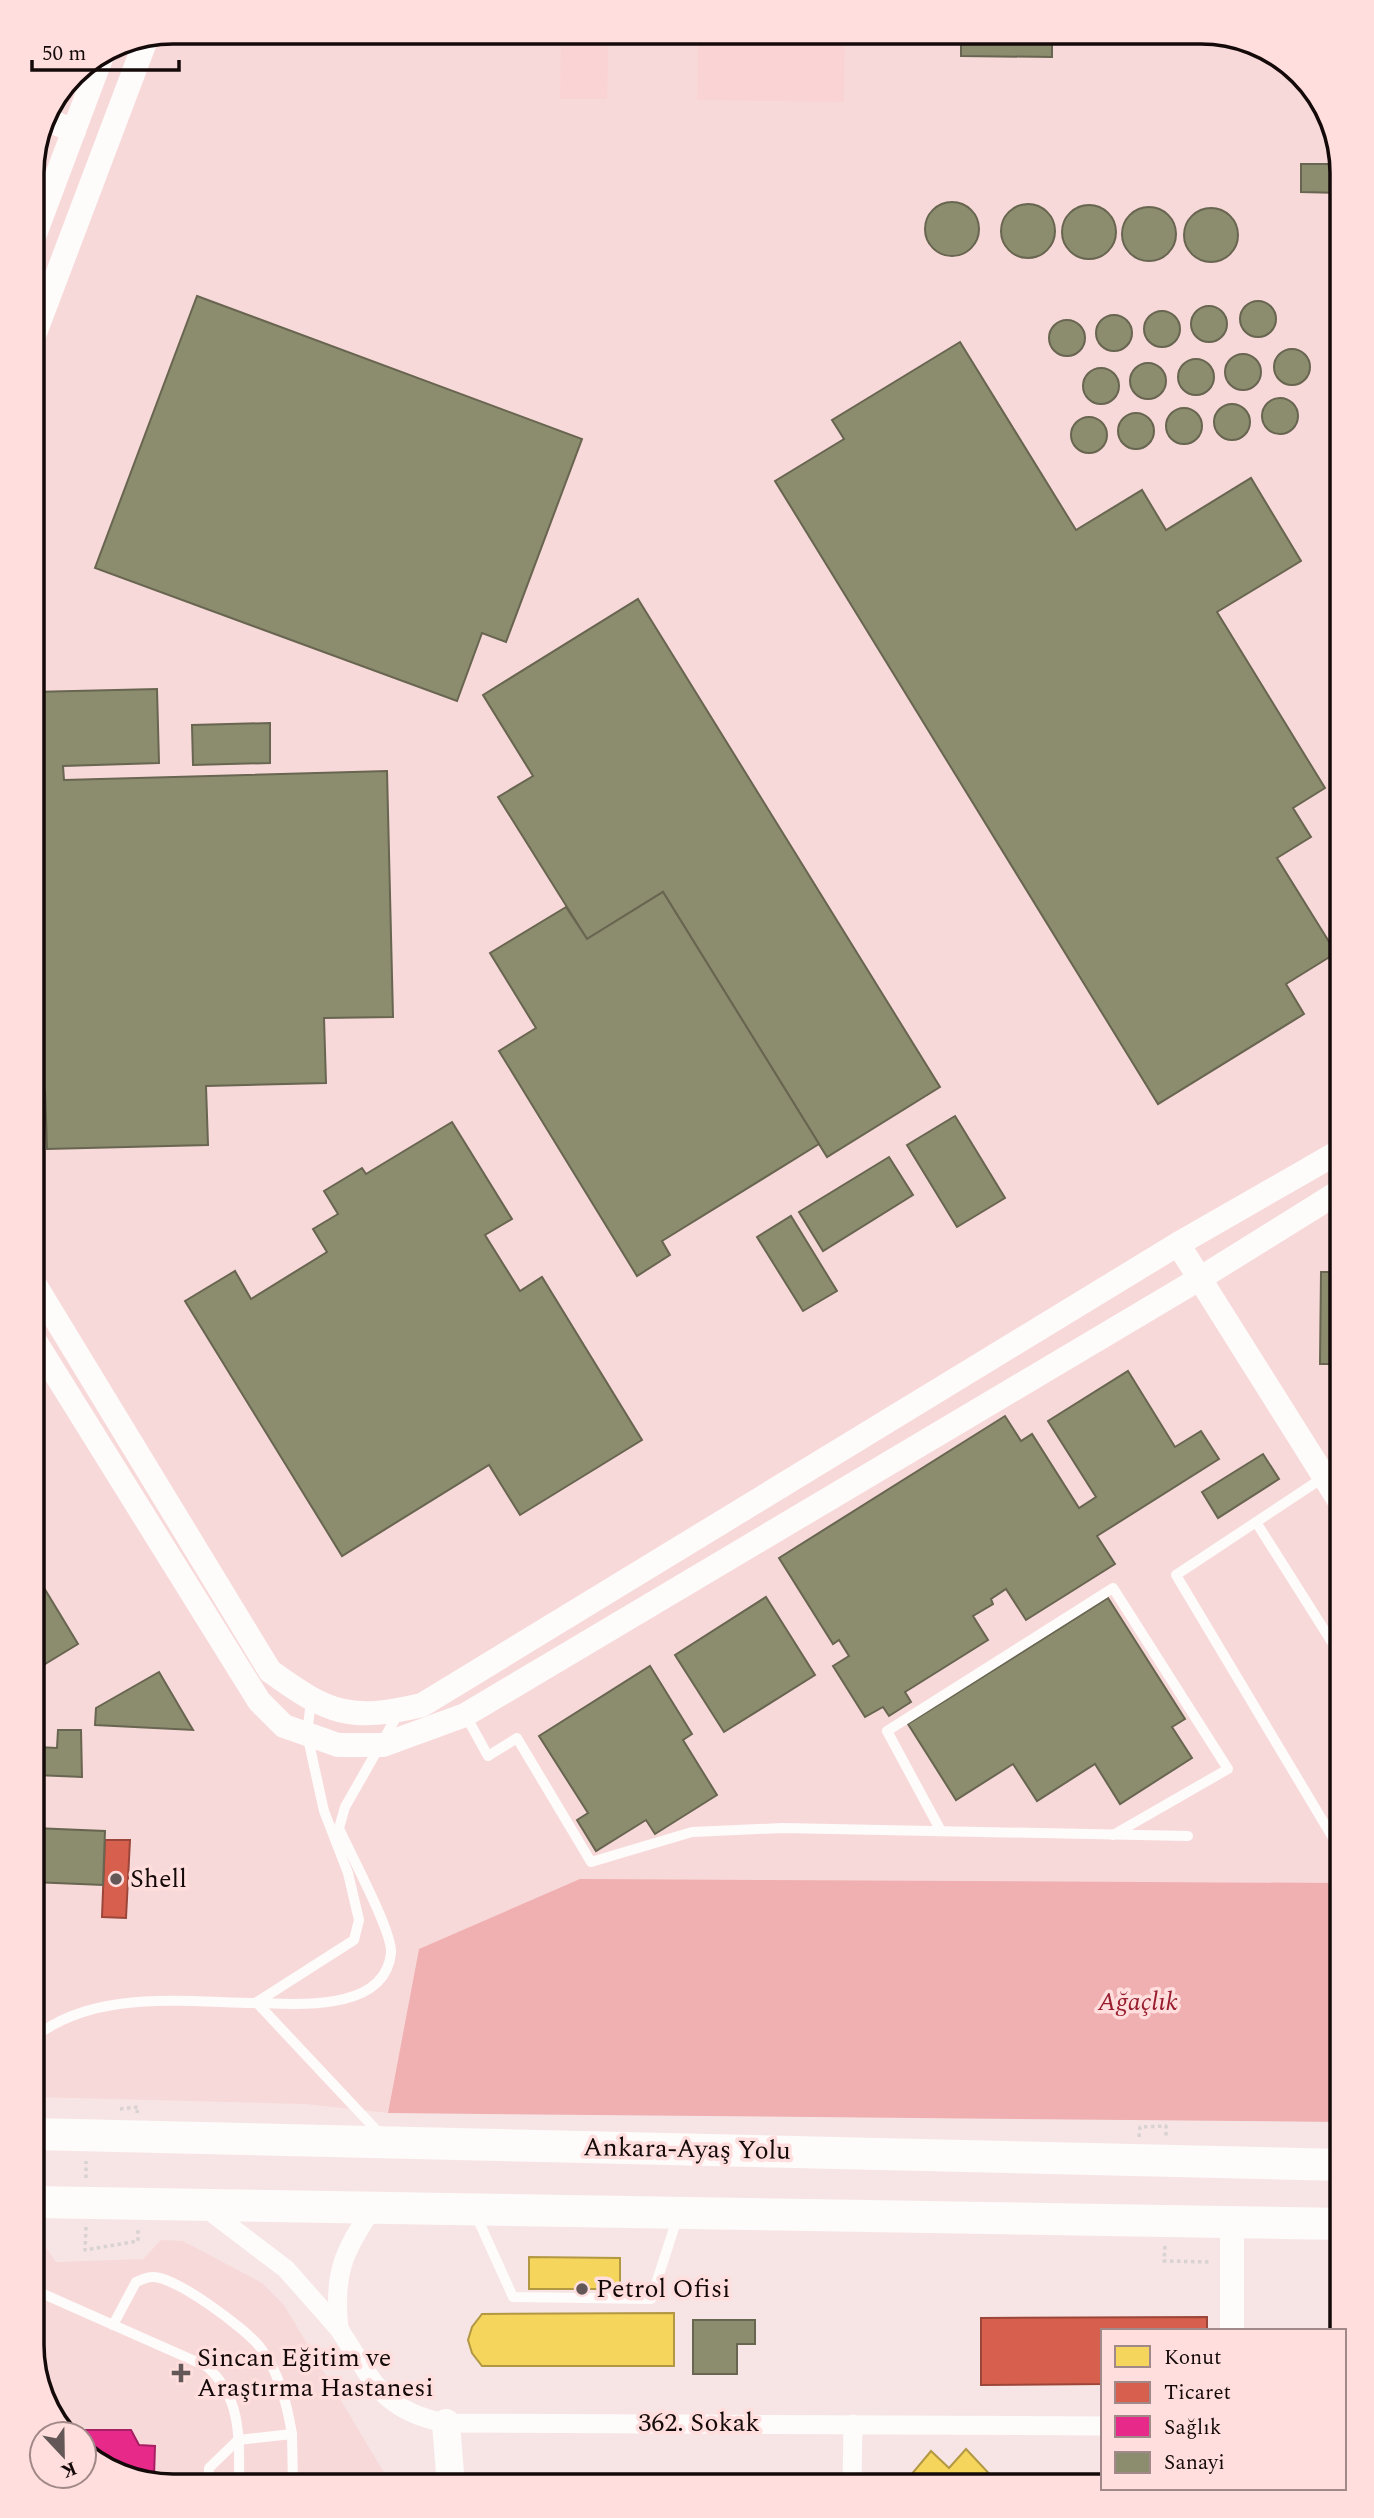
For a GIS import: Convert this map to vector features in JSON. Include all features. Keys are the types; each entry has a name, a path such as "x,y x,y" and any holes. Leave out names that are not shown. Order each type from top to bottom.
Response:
{"highway":[{"name":"Ankara-Ayaş Yolu","path":"44,2134 1330,2165"},
{"path":"44,2202 1330,2224"}],"main road":[{"path":"446,2423 450,2474"}],"street":[{"path":"44,309 143,47"},
{"path":"44,210 74,131 85,78"},
{"path":"54,123 74,131"},
{"path":"44,1300 270,1671 311,1701 351,1713 386,1714 422,1704 1178,1244 1330,1157"},
{"path":"44,1355 259,1702 284,1726 338,1745 383,1745 465,1715 1199,1279 1330,1197"},
{"path":"1178,1244 1330,1486"},
{"name":"362. Sokak","path":"202,2205 286,2269 339,2329 388,2400 410,2414 446,2423 1101,2426"},
{"path":"339,2329 337,2281 342,2259 373,2208"},
{"path":"1231,2222 1232,2329"},
{"path":"852,2474 853,2424"}],"lane":[{"path":"1324,1477 1176,1575 1330,1833"},
{"path":"1256,1522 1330,1639"},
{"path":"941,1831 887,1731 1113,1588 1228,1769 1113,1835"},
{"path":"257,2003 354,1940 359,1920 348,1872 324,1811 307,1734 311,1701"},
{"path":"44,2029 52,2023 123,2002 320,2004 356,1996 379,1980 391,1953 385,1930 339,1828 345,1807 383,1745 400,1710"},
{"path":"465,1715 488,1756 517,1738 591,1862 692,1832 782,1828 1188,1836"},
{"path":"257,2003 387,2142"},
{"path":"473,2210 513,2297 651,2299 680,2213"},
{"path":"113,2325 136,2282 154,2276 225,2314 261,2348 280,2384 292,2434 293,2474"},
{"path":"44,2293 206,2366 221,2378 233,2400 239,2474"},
{"path":"209,2474 209,2468 238,2440 292,2434"}],"path":[{"path":"1140,2126 1166,2126"},
{"path":"85,2250 138,2241"},
{"path":"1164,2261 1205,2262"}],"shaded area":[{"path":"172,44 1210,44 1227,46 1259,57 1280,70 1304,94 1323,131 1330,164 1330,1883 580,1880 419,1949 388,2113 305,2104 44,2097 44,164 48,139 57,115 81,81 101,65 139,48"},
{"path":"561,44 609,44 607,99 560,99"},
{"path":"698,44 845,44 844,102 697,100"},
{"name":"Sincan Eğitim ve Araştırma Hastanesi","path":"161,2240 183,2241 262,2283 284,2305 385,2474 164,2474 131,2467 98,2451 98,2420 67,2420 54,2395 46,2371 44,2245 56,2262 143,2259"}],"green space":[{"name":"Ağaçlık","path":"580,1879 1330,1883 1330,2122 388,2113 419,1949"}],"building: Konut":[{"path":"529,2257 620,2258 620,2289 529,2289"},
{"path":"674,2313 674,2366 482,2366 472,2353 468,2340 472,2327 482,2314"},
{"path":"966,2449 990,2474 912,2474 931,2451 949,2468"}],"building: Ticaret":[{"path":"105,1840 130,1840 126,1918 102,1917"},
{"path":"1207,2317 1207,2329 1101,2329 1101,2384 981,2385 981,2318"}],"building: Sağlık":[{"path":"98,2430 131,2430 139,2445 155,2446 154,2473 131,2467 98,2451"}],"building: Sanayi":[{"path":"961,44 1052,44 1052,57 961,56"},
{"path":"1301,164 1330,164 1330,193 1301,192"},
{"path":"952,202 971,210 979,229 971,248 952,256 933,248 925,229 933,210"},
{"path":"1028,204 1047,212 1055,231 1047,250 1028,258 1009,250 1001,231 1009,212"},
{"path":"1089,205 1108,213 1116,232 1108,251 1089,259 1070,251 1062,232 1070,213"},
{"path":"1149,207 1168,215 1176,234 1168,253 1149,261 1130,253 1122,234 1130,215"},
{"path":"1211,208 1230,216 1238,235 1230,254 1211,262 1192,254 1184,235 1192,216"},
{"path":"197,296 582,439 506,642 482,633 457,701 95,568"},
{"path":"1258,301 1271,306 1276,319 1271,332 1258,337 1245,332 1240,319 1245,306"},
{"path":"1209,306 1222,311 1227,324 1222,337 1209,342 1196,337 1191,324 1196,311"},
{"path":"1162,311 1175,316 1180,329 1175,342 1162,347 1149,342 1144,329 1149,316"},
{"path":"1114,315 1127,320 1132,333 1127,346 1114,351 1101,346 1096,333 1101,320"},
{"path":"1067,320 1080,325 1085,338 1080,351 1067,356 1054,351 1049,338 1054,325"},
{"path":"960,342 1076,530 1142,490 1166,530 1251,478 1301,561 1217,612 1325,788 1293,808 1311,837 1277,858 1330,943 1330,957 1286,984 1304,1014 1158,1104 775,481 844,439 832,420"},
{"path":"1292,349 1305,354 1310,367 1305,380 1292,385 1279,380 1274,367 1279,354"},
{"path":"1243,354 1256,359 1261,372 1256,385 1243,390 1230,385 1225,372 1230,359"},
{"path":"1196,359 1209,364 1214,377 1209,390 1196,395 1183,390 1178,377 1183,364"},
{"path":"1148,363 1161,368 1166,381 1161,394 1148,399 1135,394 1130,381 1135,368"},
{"path":"1101,368 1114,373 1119,386 1114,399 1101,404 1088,399 1083,386 1088,373"},
{"path":"1280,398 1293,403 1298,416 1293,429 1280,434 1267,429 1262,416 1267,403"},
{"path":"1232,404 1245,409 1250,422 1245,435 1232,440 1219,435 1214,422 1219,409"},
{"path":"1184,408 1197,413 1202,426 1197,439 1184,444 1171,439 1166,426 1171,413"},
{"path":"1136,413 1149,418 1154,431 1149,444 1136,449 1123,444 1118,431 1123,418"},
{"path":"1089,417 1102,422 1107,435 1102,448 1089,453 1076,448 1071,435 1076,422"},
{"path":"638,599 940,1087 827,1157 663,892 587,939 498,797 533,776 483,695"},
{"path":"157,689 159,763 63,766 64,780 387,771 393,1017 324,1018 326,1083 206,1086 208,1145 47,1149 44,1090 44,692"},
{"path":"270,723 270,763 193,765 192,725"},
{"path":"663,892 819,1144 662,1241 670,1255 637,1276 499,1051 536,1028 490,953 566,907 587,939"},
{"path":"955,1116 1005,1198 957,1227 907,1145"},
{"path":"452,1122 512,1219 485,1235 520,1291 542,1277 642,1440 520,1515 489,1465 342,1556 185,1301 235,1271 251,1299 327,1252 313,1229 338,1214 324,1191 362,1168 366,1174"},
{"path":"889,1157 913,1195 823,1251 799,1212"},
{"path":"791,1216 837,1291 803,1311 757,1237"},
{"path":"1321,1272 1330,1272 1330,1364 1320,1364"},
{"path":"1128,1371 1175,1447 1201,1431 1219,1459 1097,1536 1115,1564 1026,1620 1006,1589 991,1599 993,1604 973,1616 988,1640 905,1692 911,1702 889,1716 883,1707 865,1717 833,1666 849,1656 839,1640 833,1644 779,1558 1005,1416 1021,1441 1032,1434 1079,1508 1096,1497 1048,1421"},
{"path":"1263,1454 1279,1479 1218,1518 1202,1492"},
{"path":"44,1588 78,1644 44,1665"},
{"path":"766,1597 815,1675 724,1732 675,1655"},
{"path":"1108,1598 1185,1719 1172,1727 1192,1758 1120,1804 1095,1764 1037,1801 1013,1764 956,1800 908,1724"},
{"path":"650,1666 692,1734 683,1740 717,1795 655,1834 646,1820 596,1851 577,1820 588,1813 539,1736"},
{"path":"159,1672 193,1730 95,1725 96,1708"},
{"path":"58,1730 81,1730 82,1777 44,1775 44,1747 57,1748"},
{"path":"44,1828 105,1831 103,1885 44,1883"},
{"path":"693,2320 755,2320 755,2344 737,2344 737,2374 693,2374"}],"place":[{"name":"Shell","path":"116,1879"},
{"name":"Petrol Ofisi","path":"582,2289"},
{"name":"Sincan Eğitim ve Araştırma Hastanesi","path":"181,2373"}]}
